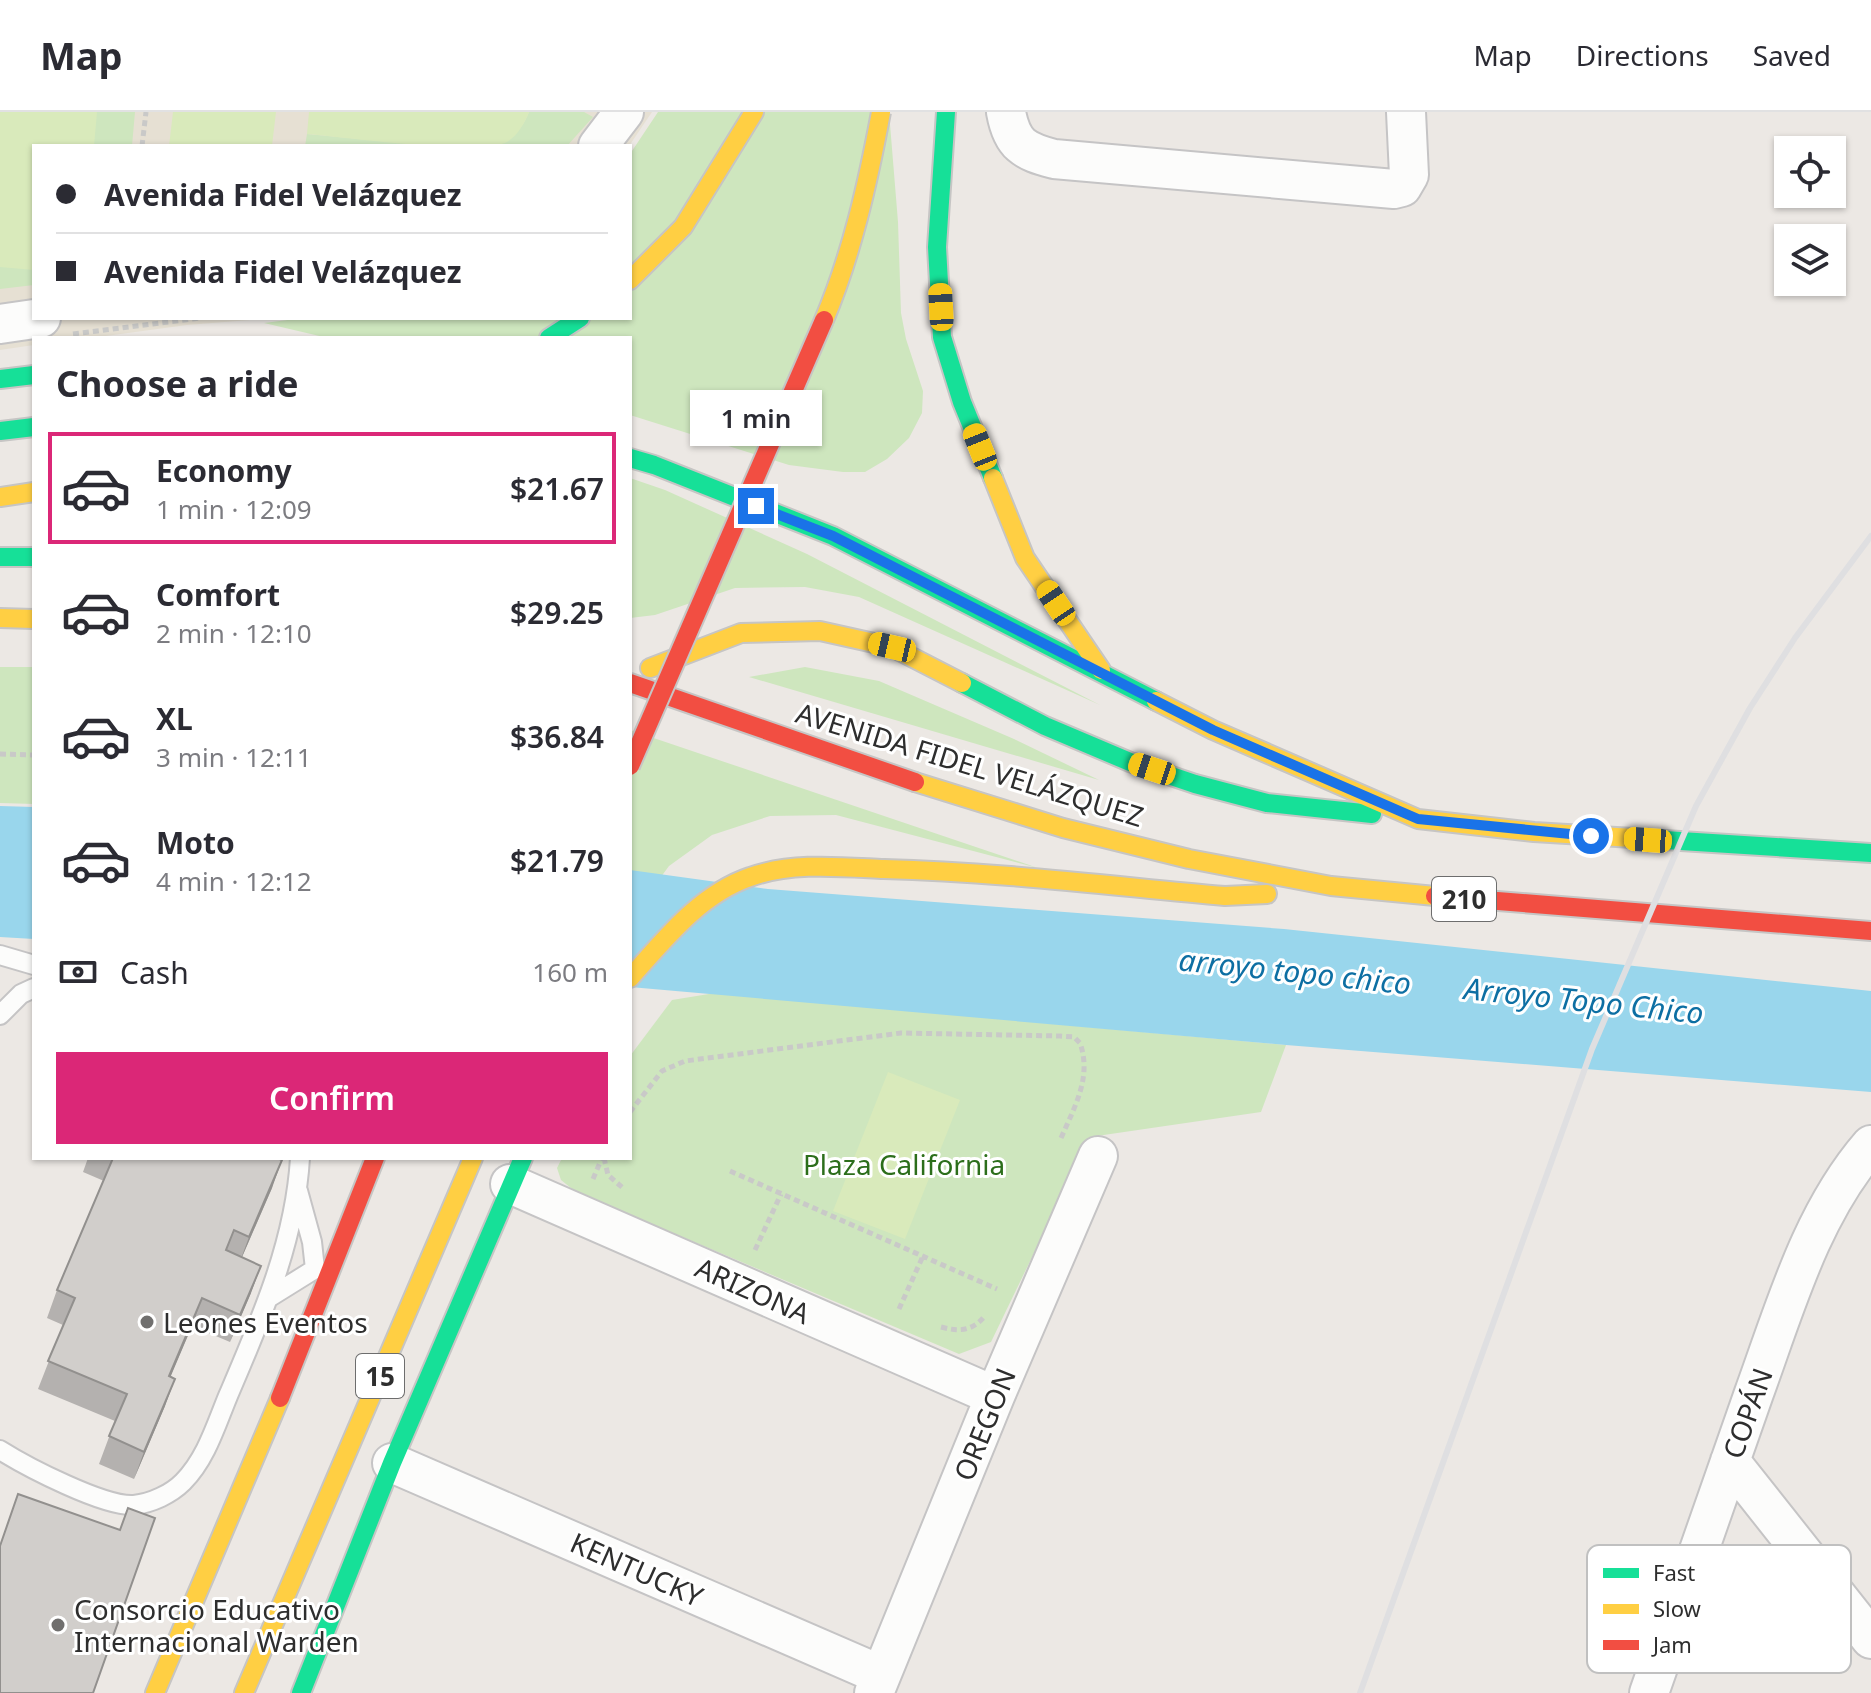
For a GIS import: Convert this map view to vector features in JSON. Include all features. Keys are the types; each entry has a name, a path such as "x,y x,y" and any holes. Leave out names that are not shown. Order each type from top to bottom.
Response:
{"highway":[{"path":"632,278 683,227 754,112"},
{"path":"632,761 834,297 868,181 881,112"},
{"path":"946,112 937,247 942,337 962,402 1025,558 1102,672"},
{"path":"552,336 577,320"},
{"path":"0,379 32,375"},
{"path":"0,431 32,427"},
{"path":"632,459 833,536 1213,730 1418,819"},
{"path":"0,497 32,492"},
{"path":"0,557 32,557"},
{"path":"0,618 32,619"},
{"path":"632,680 699,647 741,633 820,631 892,647 1045,726 1130,762 1195,784 1267,803 1534,832 1871,853"},
{"name":"AVENIDA FIDEL VELÁZQUEZ","path":"632,682 934,789 1063,828 1189,859 1331,886 1540,906 1871,931"},
{"path":"632,976 678,925 713,896 749,877 774,871 830,867 922,870 1225,896 1331,886"},
{"path":"155,1693 279,1402 374,1160"},
{"name":"15","path":"244,1693 472,1160"},
{"path":"301,1693 392,1463 517,1171"},
{"path":"279,1402 315,1269 339,1199"}],"street":[{"path":"600,144 624,112"},
{"path":"1012,128 1032,153 1054,159 1378,188 1402,187 1409,175 1406,112"},
{"path":"0,324 55,326"},
{"path":"1742,921 1871,949"},
{"name":"COPÁN","path":"1701,1545 1813,1237 1834,1195 1871,1145"},
{"name":"OREGON","path":"877,1684 1098,1156"},
{"name":"ARIZONA","path":"517,1171 995,1396"},
{"path":"1730,1461 1797,1545"},
{"name":"KENTUCKY","path":"392,1463 877,1684"},
{"path":"1851,1614 1871,1639"},
{"name":"COPÁN","path":"1649,1693 1656,1673"}],"lane":[{"path":"0,955 32,964"},
{"path":"0,1015 21,994 32,989"},
{"path":"0,1450 34,1469 122,1505 136,1505 170,1493 184,1482 205,1450 270,1297 290,1229 300,1160"},
{"path":"270,1297 315,1269 312,1242 297,1190"}],"path":[{"path":"142,144 146,112"},
{"path":"55,326 164,320"},
{"path":"0,754 32,755"},
{"path":"632,1109 662,1071 685,1061 901,1033 1074,1037 1080,1043 1085,1074 1077,1105 1056,1149"},
{"path":"587,1191 602,1160"},
{"path":"604,1160 608,1175 626,1191"},
{"path":"730,1171 997,1289 992,1302"},
{"path":"741,1244 755,1250 781,1194"},
{"path":"899,1309 923,1256"},
{"path":"885,1304 909,1314"},
{"path":"929,1322 962,1330 978,1324 986,1315"}],"shaded area":[{"path":"0,112 652,112 630,144 32,144 32,320 250,320 106,336 32,336 32,345 0,350"}],"green space":[{"path":"0,112 135,112 132,144 32,144 32,285 0,289"},
{"path":"0,112 97,112 94,144 32,144 32,270 0,267"},
{"path":"173,112 276,112 272,144 169,144"},
{"path":"309,112 529,112 514,136 500,144 411,144 307,134"},
{"path":"529,112 584,112 593,117 569,144 500,144 523,124"},
{"path":"658,112 889,112 898,222 901,313 923,391 922,413 909,438 887,459 865,472 789,465 632,416 632,336 319,336 264,323 287,320 632,320 632,151"},
{"path":"307,134 414,144 305,144"},
{"path":"632,479 665,490 807,554 1100,705 859,597 805,587 735,588 655,615 632,618"},
{"path":"0,667 32,667 32,804 0,803"},
{"path":"805,667 879,681 1014,739 1099,780 749,677"},
{"path":"632,731 1038,868 836,815 770,816 712,835 669,866 632,916"},
{"name":"Plaza California","path":"715,993 1286,1045 1261,1112 1090,1137 991,1342 959,1354 576,1192 561,1180 557,1168 561,1160 632,1160 632,1053 672,1000"},
{"path":"888,1072 960,1100 905,1239 833,1211"}],"water":[{"path":"0,806 32,807 32,939 0,937"},
{"path":"632,870 768,889 1284,929 1871,991 1871,1092 1286,1045 632,987"}],"building":[{"name":"Leones Eventos","path":"112,1160 282,1160 249,1237 234,1230 226,1250 261,1266 240,1315 202,1298 169,1376 175,1379 144,1452 109,1436 127,1394 48,1361 75,1298 57,1290"},
{"name":"Consorcio Educativo Internacional Warden","path":"18,1494 120,1530 128,1508 155,1518 93,1693 0,1693 0,1546"}],"railway":[{"path":"1360,1693 1592,1049 1696,806 1750,708 1795,638 1871,536"}],"traffic: fast":[{"path":"946,112 937,247 942,337 962,402 993,478"},
{"path":"552,336 577,320"},
{"path":"0,379 32,375"},
{"path":"0,431 32,427"},
{"path":"632,459 833,536 1156,701"},
{"path":"0,557 32,557"},
{"path":"962,683 1045,726 1130,762 1195,784 1267,803 1372,814"},
{"path":"1633,838 1871,853"},
{"path":"301,1693 392,1463 522,1160"}],"traffic: slow":[{"path":"632,278 683,227 754,112"},
{"path":"824,320 858,218 881,112"},
{"path":"993,478 1025,558 1101,670"},
{"path":"0,497 32,492"},
{"path":"0,618 32,619"},
{"path":"650,668 741,633 820,631 892,647 962,683"},
{"path":"1156,701 1213,730 1418,819 1534,832 1633,838"},
{"path":"915,782 1063,828 1189,859 1331,886 1435,896"},
{"path":"632,976 699,906 732,885 782,869 834,867 927,871 1225,896 1267,894"},
{"path":"244,1693 472,1160"},
{"path":"155,1693 280,1398"}],"traffic: jam":[{"path":"632,761 824,320"},
{"path":"632,684 915,782"},
{"path":"1435,896 1871,931"},
{"path":"280,1398 374,1160"}],"place":[{"name":"Leones Eventos","path":"147,1322"},
{"name":"Consorcio Educativo Internacional Warden","path":"58,1625"}],"route":[{"path":"756,506 833,536 1213,730 1418,819 1591,836"}],"water label":[{"name":"arroyo topo chico","path":"1295,971"},
{"name":"Arroyo Topo Chico","path":"1584,1000"}]}
